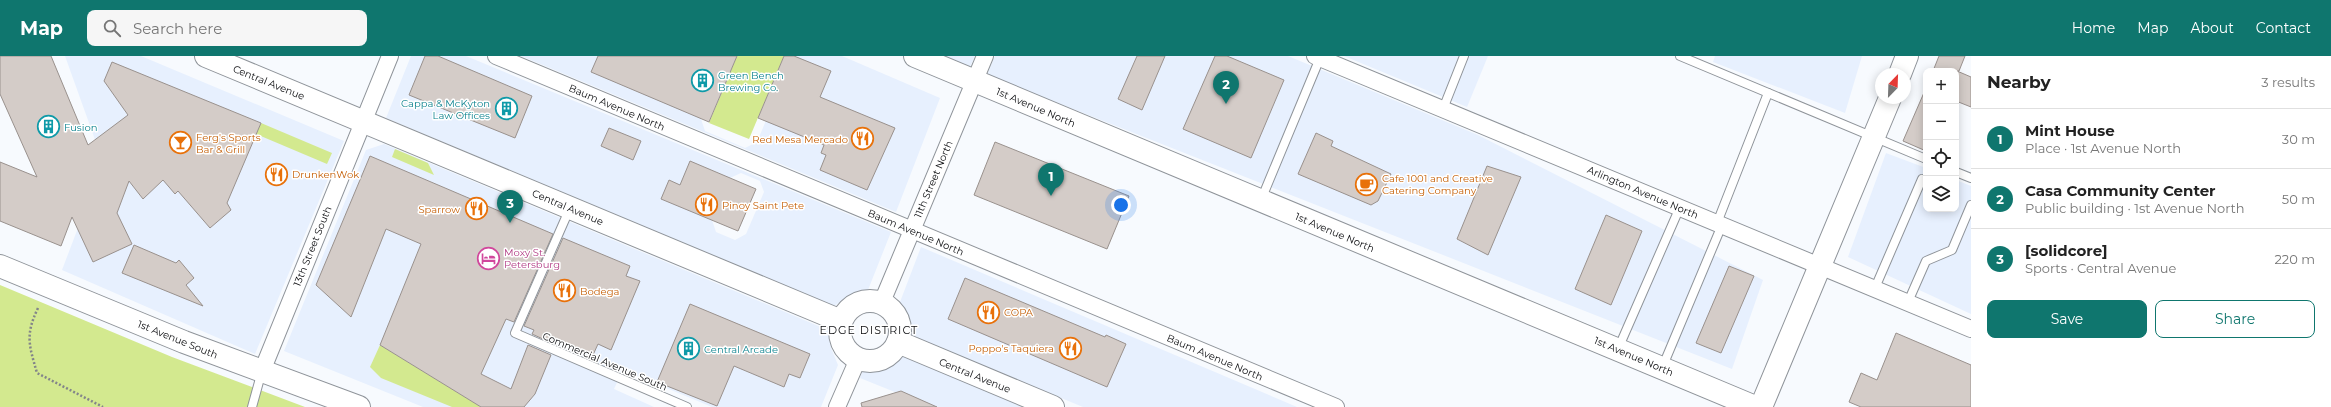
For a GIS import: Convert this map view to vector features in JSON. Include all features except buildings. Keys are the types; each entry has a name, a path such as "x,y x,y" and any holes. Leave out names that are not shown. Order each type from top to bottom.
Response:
{"main road":[{"name":"Central Avenue","path":"206,56 841,321"},
{"name":"1st Avenue North","path":"915,56 1755,407"},
{"path":"1903,68 1908,56"},
{"path":"1761,407 1888,104"},
{"name":"1st Avenue South","path":"0,266 184,342 359,407"},
{"path":"862,301 882,302 890,308 899,322 900,331 898,342 887,356 878,360 858,359 847,351 840,339 841,321 846,312 853,305 862,301"},
{"name":"Central Avenue","path":"898,342 1053,407"}],"street":[{"name":"13th Street South","path":"262,371 390,56"},
{"name":"Baum Avenue North","path":"496,56 515,60 912,230 1336,407"},
{"name":"11th Street North","path":"882,302 985,56"},
{"name":"Arlington Avenue North","path":"1318,57 1971,329"},
{"path":"837,407 858,359"}],"lane":[{"path":"1443,109 1464,56"},
{"path":"1680,56 1923,158"},
{"path":"1260,200 1318,57"},
{"path":"1662,368 1720,224 1768,93"},
{"path":"1959,173 1971,178"},
{"path":"1875,288 1922,179"},
{"path":"1908,302 1926,261 1952,250 1971,205"},
{"path":"1618,350 1680,207"},
{"name":"Commercial Avenue South","path":"570,208 516,333 687,407"},
{"path":"252,407 262,371"}],"path":[{"path":"38,308 31,322 29,345 37,373 103,407"}],"shaded area":[{"path":"65,56 141,56 344,141 255,354 62,270 103,162"},
{"path":"411,56 466,56 891,232 868,290 851,295 834,306 386,118","holes":["741,173 760,181 764,192 746,234 735,240 716,232 712,220 730,178"]},
{"path":"521,56 728,56 701,119 705,131 745,148 757,142 793,56 842,56 940,98 896,212"},
{"path":"942,56 975,56 970,67"},
{"path":"995,56 1288,56 1478,135 1763,280 1732,369 987,75"},
{"path":"1344,56 1488,56 1467,107"},
{"path":"1715,56 1862,56 1845,113 1713,62"},
{"path":"384,144 828,330 831,348 838,365 821,407 712,407 623,370 614,389 654,407 423,407 284,351 366,150"},
{"path":"1886,153 1923,167 1923,212 1959,212 1959,181 1971,186 1971,314 1848,257"},
{"path":"921,247 1297,407 1083,407 908,335 908,318 900,302"},
{"path":"901,355 1024,407 932,407 860,378 862,372 879,372 891,365"}],"green space":[{"path":"737,56 784,56 749,139 709,123"},
{"path":"261,123 332,153 327,164 256,134"},
{"path":"395,149 428,163 434,175 392,157"},
{"path":"0,285 172,357 305,407 0,407"},
{"path":"380,345 481,407 452,407 381,378 370,367"}],"place":[{"name":"Green Bench Brewing Co.","path":"702,81"},
{"name":"Casa Community Center","path":"1226,104"},
{"name":"Cappa & McKyton Law Offices","path":"506,109"},
{"name":"Fusion","path":"48,127"},
{"name":"Red Mesa Mercado","path":"863,139"},
{"name":"Ferg's Sports Bar & Grill","path":"180,143"},
{"name":"DrunkenWok","path":"277,174"},
{"name":"Cafe 1001 and Creative Catering Company","path":"1366,184"},
{"name":"Mint House","path":"1051,196"},
{"name":"Pinoy Saint Pete","path":"707,205"},
{"name":"Sparrow","path":"476,209"},
{"name":"[solidcore]","path":"510,223"},
{"name":"Moxy St. Petersburg","path":"488,258"},
{"name":"Bodega","path":"564,291"},
{"name":"COPA","path":"989,312"},
{"name":"Poppo's Taquiera","path":"1070,348"},
{"name":"Central Arcade","path":"689,349"}],"district":[{"name":"EDGE DISTRICT","path":"869,330"}]}
